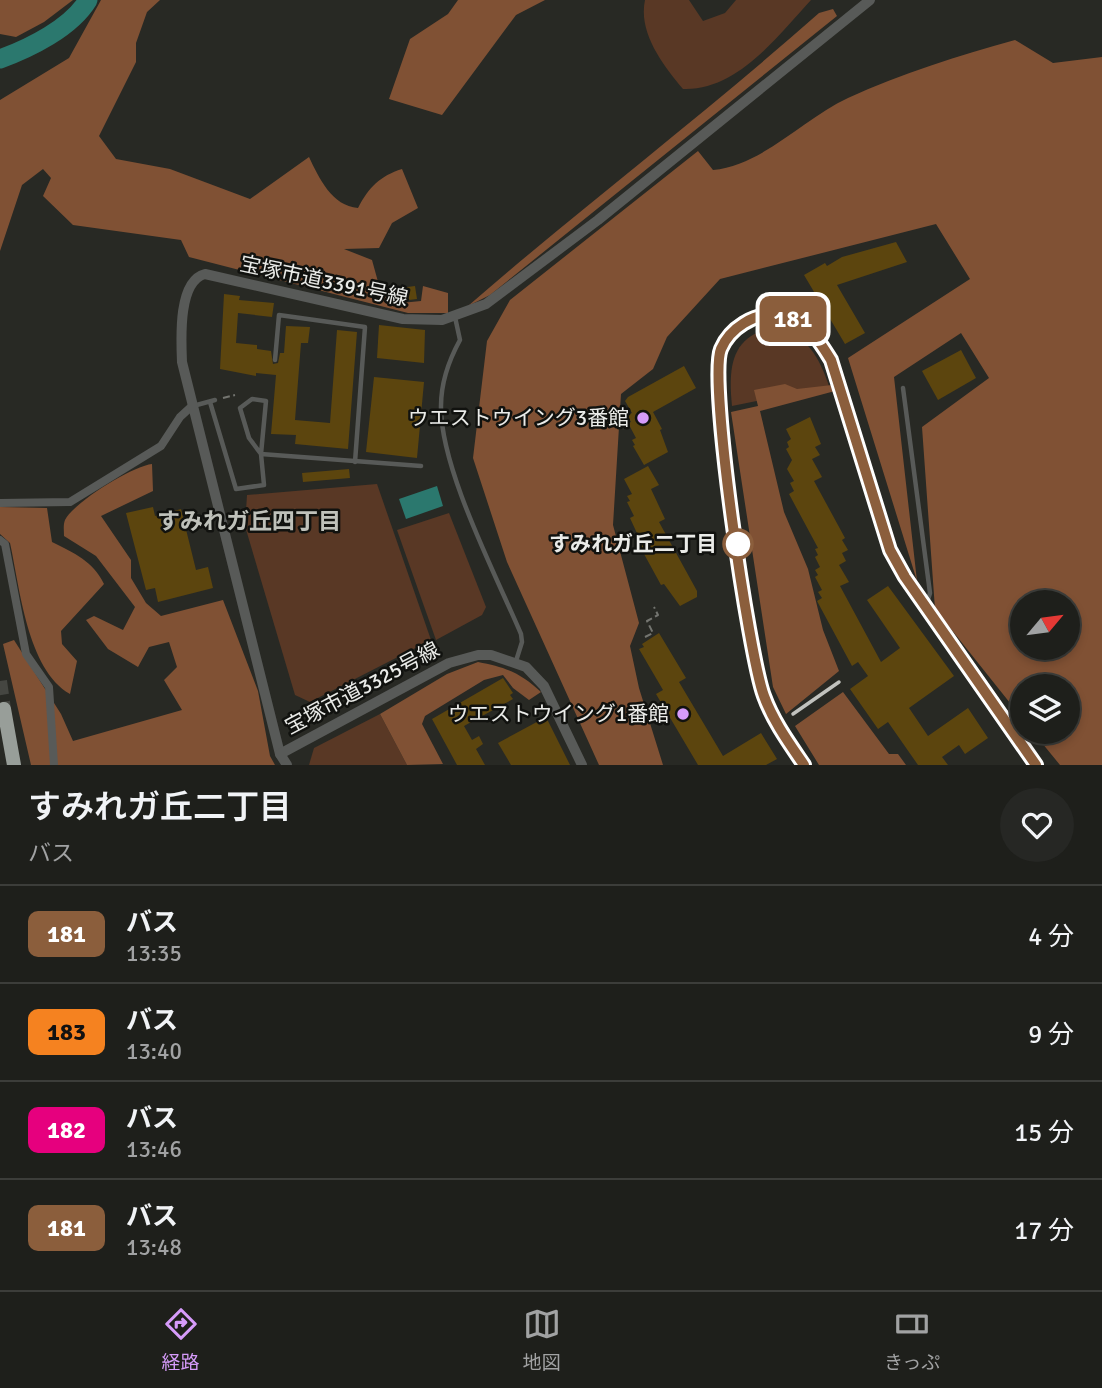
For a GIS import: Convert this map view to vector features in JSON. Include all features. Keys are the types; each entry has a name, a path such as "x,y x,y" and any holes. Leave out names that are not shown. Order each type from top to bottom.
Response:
{"highway":[{"path":"4,709 14,765"}],"street":[{"name":"宝塚市道3391号線","path":"281,754 182,362 181,340 187,291 196,276 205,274 403,319 422,321 455,317 486,304 598,220 870,0"},
{"path":"804,765 775,721 756,668 721,428 716,371 721,348 735,330 752,318 774,315 795,319 816,334 831,360 890,550 925,606 1036,765"},
{"path":"0,503 70,502 161,446 180,417 192,406"},
{"path":"0,540 5,544 26,654 49,687 54,765"},
{"name":"宝塚市道3325号線","path":"286,765 281,754 449,663 478,654 516,662 526,667 544,687 582,765"}],"lane":[{"path":"275,360 278,315 365,327 355,461"},
{"path":"455,317 460,340 449,360 440,404 442,427 458,485 521,634 522,642 516,662"},
{"path":"903,388 930,593 925,606"},
{"path":"192,406 213,401 236,489 264,485 261,454 266,401 252,399 240,408 249,438 261,454 421,466"}],"path":[{"path":"213,401 234,395"},
{"path":"645,637 653,633 647,621 658,615 654,607"}],"shaded area":[{"path":"0,0 73,0 44,22 16,37 0,34"},
{"path":"101,0 160,0 147,12 136,43 136,62 99,136 116,159 170,169 250,199 309,157 322,182 334,197 358,208 376,183 402,169 418,208 392,223 379,248 344,249 372,260 380,289 391,304 421,301 423,286 448,293 448,313 408,313 189,257 181,240 73,225 43,196 51,178 43,169 22,185 0,251 0,100 69,58"},
{"path":"458,0 545,0 516,15 442,115 389,99 410,39 448,14"},
{"path":"645,0 689,0 703,21 725,13 736,0 811,0 770,45 738,71 703,87 683,89 654,48 645,24"},
{"path":"833,9 837,16 490,295 468,306 819,13"},
{"path":"1015,40 1053,63 1102,57 1102,765 1060,765 1043,744 1080,744 1080,674 1010,674 1010,703 935,609 922,427 989,378 961,333 894,377 917,581 848,358 970,279 936,224 720,279 667,337 653,369 621,394 613,525 639,623 630,646 639,688 663,765 599,765 507,562 473,458 487,341 510,300 698,151 713,170 749,160 848,98 951,59"},
{"path":"776,327 804,342 816,357 829,386 732,406 732,366 741,345 761,331"},
{"path":"785,384 797,389 832,385 835,391 760,411 784,512 808,569 823,630 839,671 786,714 773,687 731,412 758,406 754,390"},
{"path":"152,464 153,491 101,516 131,560 131,578 146,603 161,616 223,600 258,691 270,756 275,765 31,765 3,644 14,640 61,714 73,741 182,710 164,680 177,667 169,642 149,647 138,667 108,649 86,620 94,616 123,630 135,607 96,556 64,536 65,520 91,495 118,478"},
{"path":"377,484 431,640 310,702 295,695 245,526 247,495"},
{"path":"0,507 47,508 52,542 89,564 104,584 61,631 62,644 77,661 70,694 55,682 35,647 22,604 10,543 0,534"},
{"path":"449,513 486,607 482,615 436,640 397,530"},
{"path":"478,662 512,672 541,692 529,700 513,688 503,675 484,680 425,716 422,724 443,764 407,765 380,714 447,674"},
{"path":"843,692 889,754 898,754 906,765 819,765 795,726"},
{"path":"380,714 407,765 309,765 314,748"}],"water":[{"path":"437,486 443,506 406,519 399,499"}],"building":[{"path":"896,242 907,262 837,285 865,333 845,344 804,275 825,263 827,266 842,257"},
{"path":"415,286 417,299 393,302 392,289"},
{"path":"224,294 240,296 239,300 274,303 272,317 238,313 236,343 257,345 257,349 271,351 273,364 278,363 280,353 284,353 286,326 310,327 308,343 301,343 295,420 330,423 337,330 357,332 348,449 295,444 296,435 271,434 276,375 256,373 256,376 220,369"},
{"path":"379,325 425,330 424,363 377,358"},
{"path":"961,350 976,378 938,400 922,371"},
{"name":"ウエストウイング3番館","path":"684,366 696,388 653,412 662,429 660,430 668,452 644,465 633,446 635,445 632,440 636,438 627,415 632,413 625,401"},
{"path":"374,377 424,382 417,458 366,452"},
{"path":"810,417 821,444 815,447 820,455 812,459 822,477 814,481 845,538 842,540 848,550 842,553 846,561 839,565 849,582 840,586 881,662 900,648 867,600 888,586 954,676 909,708 928,736 968,708 988,738 965,754 959,745 942,757 948,765 918,765 888,722 878,729 850,689 868,676 858,662 852,666 817,601 822,598 818,592 822,590 815,577 818,575 815,570 820,567 815,557 818,555 815,549 818,548 789,494 794,491 790,483 794,481 787,469 792,460 786,449 789,447 787,442 791,439 786,429"},
{"path":"648,466 659,485 651,489 665,519 659,522 697,591 697,597 680,606 664,584 661,585 638,543 641,542 630,518 634,516 627,496 632,494 624,479"},
{"path":"349,469 350,478 303,482 302,473"},
{"path":"153,507 155,516 181,509 196,570 208,567 213,588 158,602 155,588 146,590 126,513"},
{"name":"ウエストウイング1番館","path":"659,633 686,678 679,682 723,756 761,733 777,759 766,765 698,765 656,694 663,690 639,649"},
{"path":"503,678 513,693 510,695 513,699 464,726 472,740 479,736 483,744 476,749 485,765 457,765 432,719"},
{"path":"546,717 570,765 511,765 498,743"}],"waterway":[{"path":"0,59 37,43 61,28 88,0"}],"tunnel":[{"path":"0,681 4,709"}],"railway":[{"path":"793,714 839,682"}],"bus line":[{"name":"181","path":"804,765 775,721 756,668 721,428 716,371 721,348 735,330 752,318 774,315 795,319 816,334 831,360 890,550 905,577 1036,765"}],"place":[{"name":"ウエストウイング3番館","path":"643,418"},
{"name":"すみれガ丘二丁目","path":"738,544"},
{"name":"ウエストウイング1番館","path":"683,714"}],"district":[{"name":"すみれガ丘四丁目","path":"249,521"}]}
